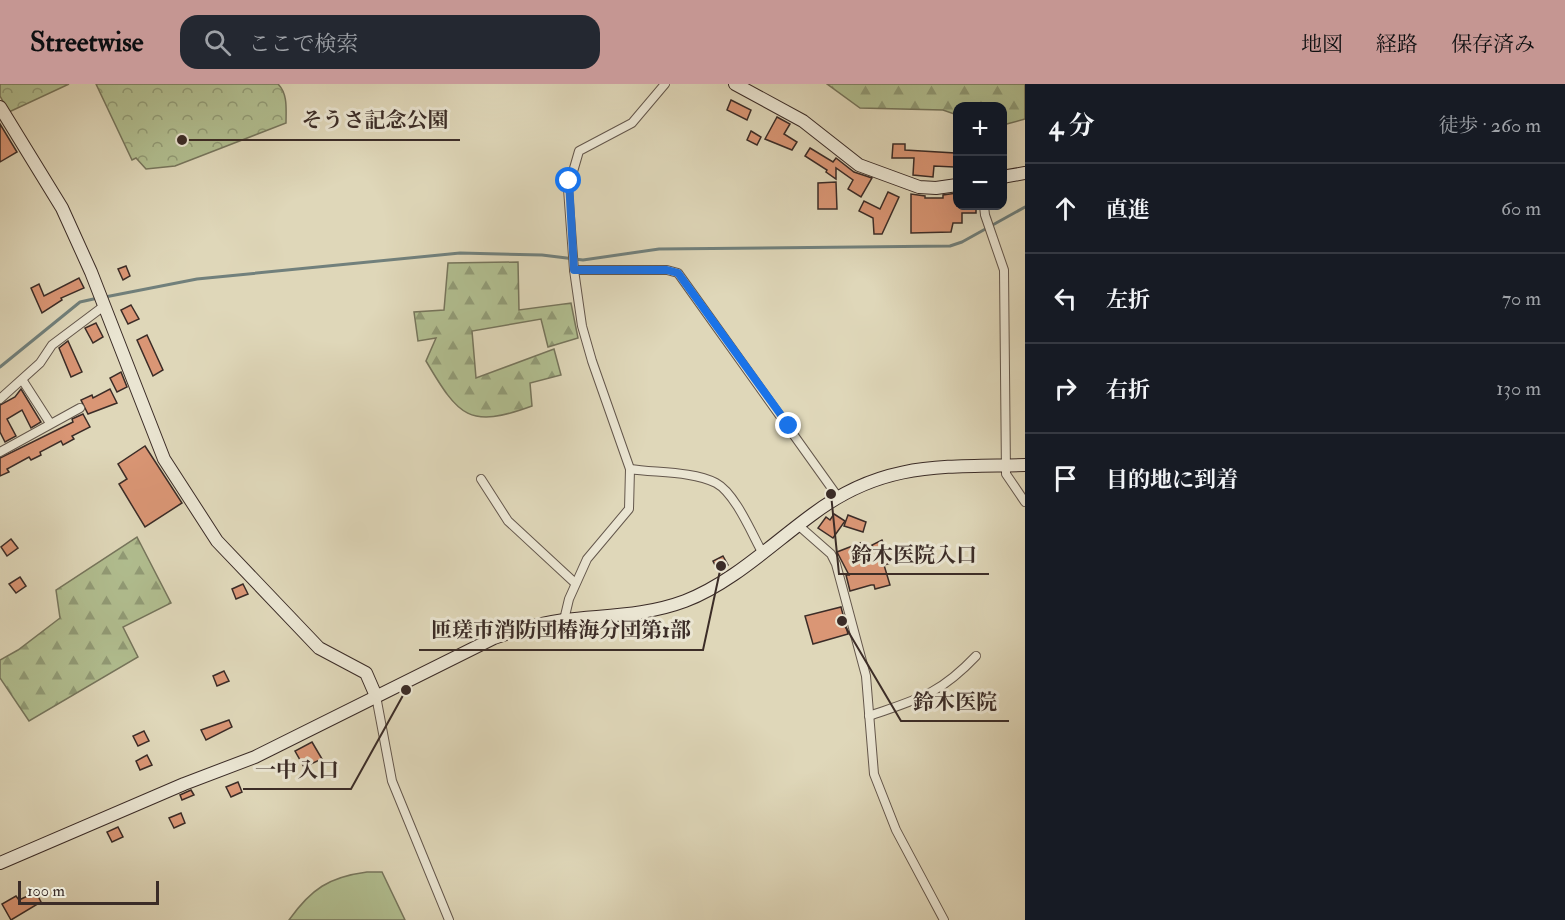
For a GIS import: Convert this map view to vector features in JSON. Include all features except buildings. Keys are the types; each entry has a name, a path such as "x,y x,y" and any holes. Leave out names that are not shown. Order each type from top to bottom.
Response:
{"street":[{"path":"564,620 575,583 587,559 627,514 630,469 582,326 574,270 568,189 579,151 632,123 665,84"},
{"path":"735,84 804,120 859,165 919,187 953,186"},
{"path":"0,107 62,208 104,306 153,437 164,459 217,540 319,648 366,673 376,696 392,781 449,920"},
{"path":"1007,176 1025,173"},
{"path":"984,210 1004,270 1006,474 1025,502"},
{"path":"574,270 667,270 678,273 838,496"},
{"path":"0,399 23,381 52,345 104,306"},
{"path":"23,381 50,423"},
{"path":"0,452 80,408"},
{"path":"0,864 184,784 255,757 494,638 521,628 564,620 641,613 688,600 762,552 838,496 861,484 916,468 1025,465"},
{"path":"630,469 692,477 717,484 734,501 762,552"},
{"path":"482,479 508,521 575,583"},
{"path":"798,525 831,554 836,564 866,676 874,774 896,830 944,920"},
{"path":"869,716 935,692 954,679 976,656"}],"green space":[{"path":"0,84 69,84 9,112 0,96"},
{"path":"96,84 278,84 285,97 286,123 175,166 146,169 136,158 132,160"},
{"path":"827,84 1025,84 1025,119 1007,124 1007,102 953,102 953,114 943,110 860,108"},
{"path":"518,262 519,310 571,303 578,338 548,347 541,319 472,331 476,378 554,349 561,375 530,383 532,406 494,417 479,417 457,406 437,380 426,361 436,338 418,341 414,312 444,310 448,263"},
{"path":"137,537 171,603 123,627 138,657 29,721 0,678 0,660 18,650 60,618 56,590"},
{"path":"367,872 382,872 405,920 289,920 305,900 322,886 342,877"}],"waterway":[{"path":"105,297 197,279 460,253 542,255 583,260 659,249 950,246 962,242 1025,207"},
{"path":"0,367 80,302 98,298"}],"place":[{"name":"そうさ記念公園","path":"182,140"},
{"name":"鈴木医院入口","path":"831,494"},
{"name":"匝瑳市消防団椿海分団第1部","path":"721,566"},
{"name":"鈴木医院","path":"842,621"},
{"name":"一中入口","path":"406,690"}],"route":[{"path":"569,181 574,270 667,270 678,273 789,426"}]}
